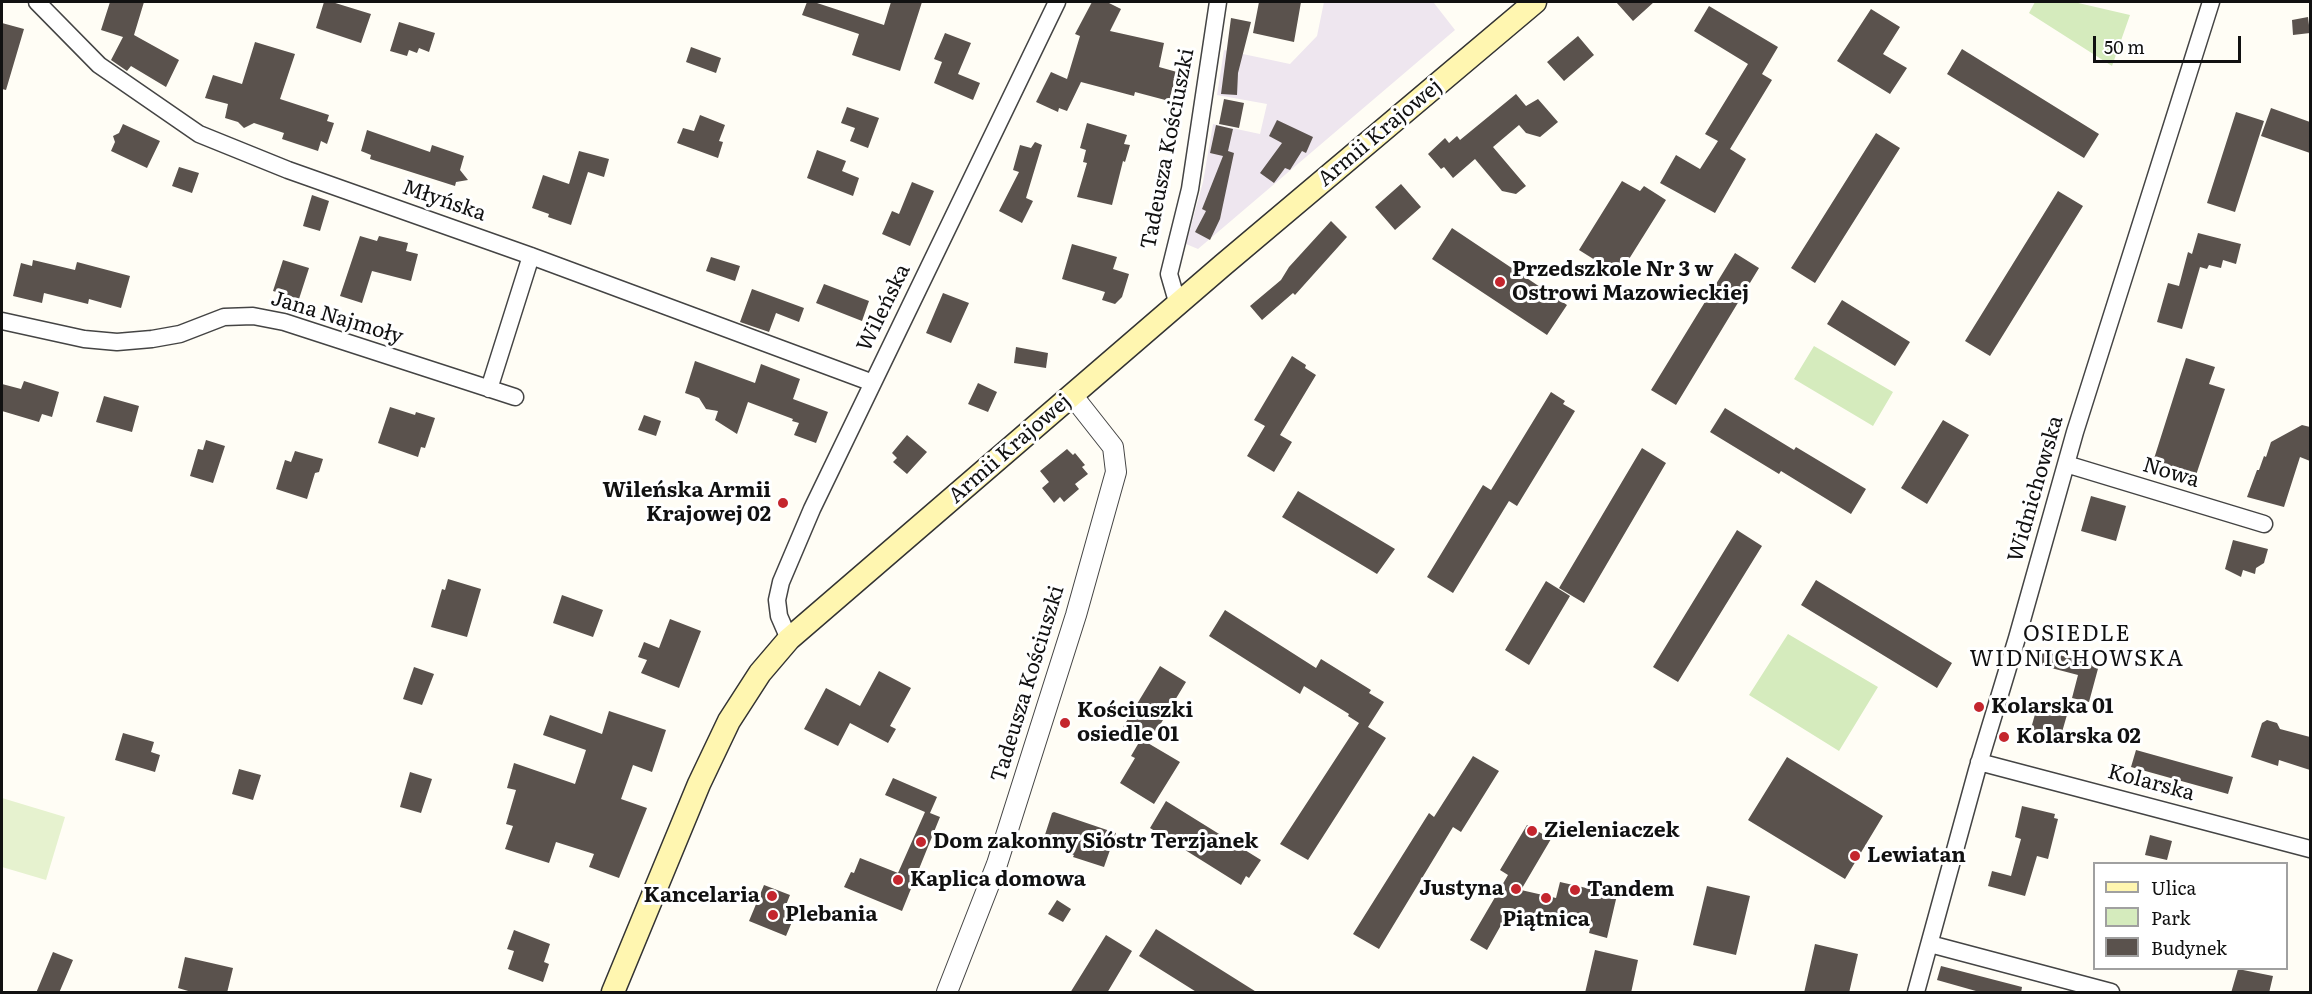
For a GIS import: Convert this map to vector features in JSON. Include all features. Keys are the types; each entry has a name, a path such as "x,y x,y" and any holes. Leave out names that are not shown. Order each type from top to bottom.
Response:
{"main road":[{"name":"Armii Krajowej","path":"613,993 699,784 729,721 760,673 789,639 1535,2"}],"street":[{"name":"Młyńska","path":"37,2 99,65 200,134 288,170 531,256 873,382"},
{"name":"Wileńska","path":"789,639 779,616 777,600 781,582 812,509 1057,2"},
{"name":"Tadeusza Kościuszki","path":"1178,305 1169,274 1190,189 1218,2"},
{"name":"Widnichowska","path":"1916,993 1979,762 2104,336 2211,2"},
{"path":"489,388 531,256"},
{"name":"Jana Najmoły","path":"2,321 84,339 117,342 180,334 224,317 253,316 284,322 515,397"},
{"name":"Tadeusza Kościuszki","path":"947,993 997,864 1072,627 1116,472 1113,447 1072,395"},
{"name":"Nowa","path":"2066,464 2264,524"},
{"name":"Kolarska","path":"1979,762 2310,849"},
{"path":"1930,944 2110,993"}],"shaded area":[{"path":"1324,2 1434,3 1455,30 1198,249 1186,244 1203,182 1213,124 1260,134 1267,104 1217,95 1224,50 1290,64 1317,36"}],"green space":[{"path":"2035,2 2074,2 2130,15 2112,66 2029,13"},
{"path":"1814,346 1893,392 1873,426 1794,379"},
{"path":"1788,634 1878,687 1839,751 1749,695"},
{"path":"2,798 65,817 46,880 2,867"}],"building":[{"path":"110,2 144,2 134,35 179,60 166,87 131,66 127,71 111,60 123,37 101,30"},
{"path":"324,2 332,2 371,14 361,43 316,28"},
{"path":"807,2 814,2 884,25 891,2 922,2 900,71 852,55 859,34 802,15"},
{"path":"1092,2 1107,2 1121,9 1110,31 1164,43 1159,67 1177,72 1169,101 1135,92 1134,96 1081,82 1067,111 1059,108 1058,112 1036,102 1051,72 1067,79 1080,36 1075,34"},
{"path":"1259,2 1301,2 1294,42 1253,33"},
{"path":"1616,2 1654,2 1633,21"},
{"path":"1709,6 1778,47 1762,74 1772,80 1730,149 1746,159 1715,213 1660,183 1676,155 1700,169 1718,141 1705,134 1748,64 1694,31"},
{"path":"1871,9 1900,27 1883,54 1907,68 1890,94 1837,61"},
{"path":"2308,17 2310,33 2293,35 2292,20"},
{"path":"1231,18 1251,22 1238,73 1237,95 1221,94"},
{"path":"399,22 435,33 429,52 419,48 417,53 409,50 407,56 390,51"},
{"path":"2,23 24,29 6,90 2,89"},
{"path":"945,33 971,43 958,74 980,83 973,100 934,83 942,62 934,59"},
{"path":"1578,36 1594,55 1564,81 1547,62"},
{"path":"255,42 295,54 280,99 329,115 327,121 334,123 327,144 321,141 318,151 282,139 284,133 254,123 244,128 238,122 225,118 228,104 205,98 213,75 242,84"},
{"path":"691,47 721,58 716,73 686,62"},
{"path":"1962,49 2099,134 2084,158 1947,74"},
{"path":"1516,94 1526,106 1538,99 1558,122 1540,137 1526,133 1519,125 1493,147 1526,186 1516,194 1502,191 1475,159 1453,178 1444,167 1441,169 1428,154 1445,138 1449,143 1457,136 1460,140"},
{"path":"1224,99 1244,103 1239,128 1219,124"},
{"path":"847,107 879,118 868,148 850,141 855,128 841,123"},
{"path":"2271,108 2310,122 2310,153 2261,136"},
{"path":"2236,112 2264,121 2235,212 2207,203"},
{"path":"700,115 725,125 719,141 723,142 718,158 677,143 683,128 694,131"},
{"path":"1277,120 1313,137 1306,153 1302,151 1290,170 1285,168 1274,183 1260,173 1282,143 1269,136"},
{"path":"1087,123 1127,135 1124,144 1130,145 1125,162 1123,161 1112,205 1077,197 1087,163 1083,162 1086,150 1080,148"},
{"path":"123,124 160,141 147,168 111,151 115,142 113,136 119,133"},
{"path":"1216,125 1233,129 1228,151 1234,153 1220,219 1210,240 1195,232 1206,211 1202,209 1223,156 1210,153"},
{"path":"367,130 430,152 432,145 464,156 460,170 468,180 456,182 455,186 370,159 371,155 361,151"},
{"path":"1876,133 1900,148 1815,283 1791,268"},
{"path":"1035,142 1042,145 1026,198 1033,201 1022,223 999,211 1019,172 1013,170 1020,145 1031,148"},
{"path":"817,150 846,161 842,171 859,178 853,196 807,178"},
{"path":"579,151 609,159 604,177 588,172 571,225 548,217 549,214 532,208 543,175 569,184"},
{"path":"179,167 199,173 192,193 172,186"},
{"path":"1622,181 1640,191 1644,186 1666,200 1619,275 1579,250"},
{"path":"912,182 934,191 910,246 882,234 892,211 899,214"},
{"path":"1401,184 1421,207 1395,230 1375,207"},
{"path":"2058,191 2083,206 1990,356 1965,341"},
{"path":"312,195 329,201 320,231 303,226"},
{"path":"1331,221 1347,237 1295,295 1293,293 1262,320 1250,306 1281,280 1289,267"},
{"name":"Przedszkole Nr 3 w Ostrowi Mazowieckiej","path":"1452,228 1567,305 1547,335 1432,259"},
{"path":"2198,233 2241,244 2236,264 2223,260 2221,268 2209,265 2207,269 2200,267 2182,329 2157,322 2168,283 2179,286 2188,252 2192,254"},
{"path":"360,236 377,241 379,236 408,243 406,251 418,254 411,281 372,271 362,303 340,296"},
{"path":"1072,244 1117,257 1113,269 1129,274 1122,297 1115,304 1102,300 1105,292 1062,279"},
{"path":"1735,253 1759,268 1676,405 1651,390"},
{"path":"711,257 740,266 735,281 706,271"},
{"path":"33,260 75,270 77,262 130,276 121,308 89,299 88,304 44,293 42,303 13,296 21,263 32,266"},
{"path":"283,260 309,268 299,299 273,291"},
{"path":"824,284 869,301 862,321 816,303"},
{"path":"752,289 804,308 799,322 776,313 769,332 740,322"},
{"path":"943,293 969,303 951,343 926,333"},
{"path":"1842,300 1910,342 1895,366 1827,324"},
{"path":"1016,347 1048,353 1046,368 1014,363"},
{"path":"1292,356 1316,375 1280,435 1292,442 1274,472 1247,456 1265,426 1254,420"},
{"path":"2186,358 2215,367 2209,384 2225,389 2194,481 2178,476 2179,473 2152,465"},
{"path":"695,361 755,383 761,364 800,379 793,399 828,412 816,443 794,435 799,423 792,421 793,419 748,402 737,434 715,420 718,411 706,409 699,398 685,393"},
{"path":"24,381 59,392 52,417 42,414 39,422 2,411 2,384 21,389"},
{"path":"978,383 997,392 988,412 968,404"},
{"path":"1551,392 1565,401 1563,404 1575,411 1517,506 1509,501 1453,593 1427,577 1483,485 1491,490"},
{"path":"104,396 139,406 132,432 96,422"},
{"path":"390,407 415,415 416,412 435,418 425,448 421,447 418,457 378,443"},
{"path":"1725,408 1794,450 1796,447 1866,489 1851,514 1781,471 1779,474 1710,432"},
{"path":"644,415 661,421 656,436 638,430"},
{"path":"1943,420 1969,435 1927,504 1901,488"},
{"path":"2302,425 2310,427 2310,461 2300,457 2284,507 2247,497 2271,442"},
{"path":"907,435 927,452 907,474 893,462 897,458 892,453"},
{"path":"206,440 225,446 213,483 190,476 198,449 203,450"},
{"path":"1642,448 1666,463 1584,603 1559,588"},
{"path":"1067,449 1073,455 1075,453 1085,465 1082,467 1088,474 1075,484 1079,489 1064,502 1060,497 1054,503 1042,488 1049,482 1040,471"},
{"path":"295,451 323,459 319,472 315,473 307,499 276,489 285,460 291,462"},
{"path":"1298,491 1395,549 1377,574 1282,517"},
{"path":"2091,496 2126,506 2116,541 2081,531"},
{"path":"1737,530 1762,546 1678,682 1653,667"},
{"path":"2233,540 2268,549 2264,563 2256,568 2255,574 2243,570 2241,577 2225,569"},
{"path":"448,579 481,589 467,637 431,627 442,589 445,590"},
{"path":"1816,580 1952,663 1937,688 1801,605"},
{"path":"1546,581 1570,596 1529,665 1505,650"},
{"path":"562,595 603,610 593,637 553,623"},
{"path":"1225,610 1316,668 1321,659 1371,690 1369,693 1384,702 1368,727 1386,738 1308,860 1280,844 1359,723 1348,716 1349,714 1304,686 1300,694 1209,636"},
{"path":"670,619 701,631 679,688 641,673 647,660 638,657 644,642 659,648"},
{"path":"2039,650 2099,665 2089,702 2072,698 2078,675 2036,664"},
{"path":"1160,666 1186,682 1149,743 1123,727"},
{"path":"414,667 434,674 422,705 403,699"},
{"path":"879,671 911,688 890,726 896,729 888,743 850,723 838,746 804,729 826,688 860,706"},
{"path":"2039,700 2069,708 2060,739 2030,732"},
{"path":"609,711 666,730 652,772 633,765 621,799 647,808 619,878 589,867 594,854 556,842 549,863 505,849 513,826 506,824 516,790 507,788 514,763 575,784 586,750 543,735 550,715 602,734"},
{"path":"2267,720 2277,723 2280,729 2310,737 2310,770 2279,760 2278,766 2251,757 2262,723"},
{"path":"123,733 154,742 151,752 160,755 155,772 115,760"},
{"path":"1141,739 1180,762 1154,804 1120,783 1135,758 1131,756"},
{"path":"2136,750 2233,777 2228,794 2131,767"},
{"path":"1473,756 1499,771 1461,832 1453,827 1379,949 1353,934 1429,813 1434,817"},
{"path":"1787,757 1883,816 1845,879 1748,820"},
{"path":"239,769 261,775 253,800 232,794"},
{"path":"410,772 432,779 421,813 400,807"},
{"name":"Dom zakonny Sióstr Terzjanek","path":"893,778 937,797 930,813 940,817 902,911 844,887 851,872 854,873 860,858 898,873 925,812 885,795"},
{"path":"1166,801 1261,860 1249,878 1246,876 1241,885 1150,828"},
{"path":"2022,806 2055,814 2054,818 2058,819 2048,859 2037,856 2025,896 1988,886 1992,871 2011,876 2021,839 2015,837"},
{"path":"1054,812 1116,833 1104,867 1073,857 1074,855 1065,852 1066,850 1043,841"},
{"path":"1527,825 1551,839 1521,890 1556,898 1560,882 1617,895 1607,938 1589,933 1590,929 1509,911 1487,950 1470,940 1508,875 1500,870"},
{"path":"2150,835 2172,841 2167,860 2145,855"},
{"name":"Plebania","path":"764,885 790,895 786,905 797,910 786,936 749,921"},
{"path":"1707,886 1750,896 1736,955 1693,945"},
{"path":"1057,900 1071,909 1063,922 1048,914"},
{"path":"1156,929 1258,993 1198,993 1139,956"},
{"path":"514,930 550,944 544,962 549,964 543,982 508,969 514,951 507,949"},
{"path":"1106,935 1132,951 1107,993 1070,993"},
{"path":"1815,944 1858,954 1849,993 1804,993"},
{"path":"1595,950 1638,960 1631,993 1585,993"},
{"path":"53,952 73,960 59,993 36,993"},
{"path":"185,957 233,968 227,993 195,993 178,988"},
{"path":"1941,966 2022,987 2021,993 1983,993 1937,980"},
{"path":"2238,970 2273,976 2269,993 2231,993"}],"place":[{"name":"Przedszkole Nr 3 w Ostrowi Mazowieckiej","path":"1500,282"},
{"name":"Wileńska Armii Krajowej 02","path":"783,503"},
{"name":"Kolarska 01","path":"1979,707"},
{"name":"Kościuszki osiedle 01","path":"1065,723"},
{"name":"Kolarska 02","path":"2004,737"},
{"name":"Zieleniaczek","path":"1532,831"},
{"name":"Dom zakonny Sióstr Terzjanek","path":"921,842"},
{"name":"Lewiatan","path":"1855,856"},
{"name":"Kaplica domowa","path":"898,880"},
{"name":"Justyna","path":"1516,889"},
{"name":"Tandem","path":"1575,890"},
{"name":"Kancelaria","path":"772,896"},
{"name":"Piątnica","path":"1546,898"},
{"name":"Plebania","path":"773,915"}],"district":[{"name":"OSIEDLE WIDNICHOWSKA","path":"2077,648"}]}
